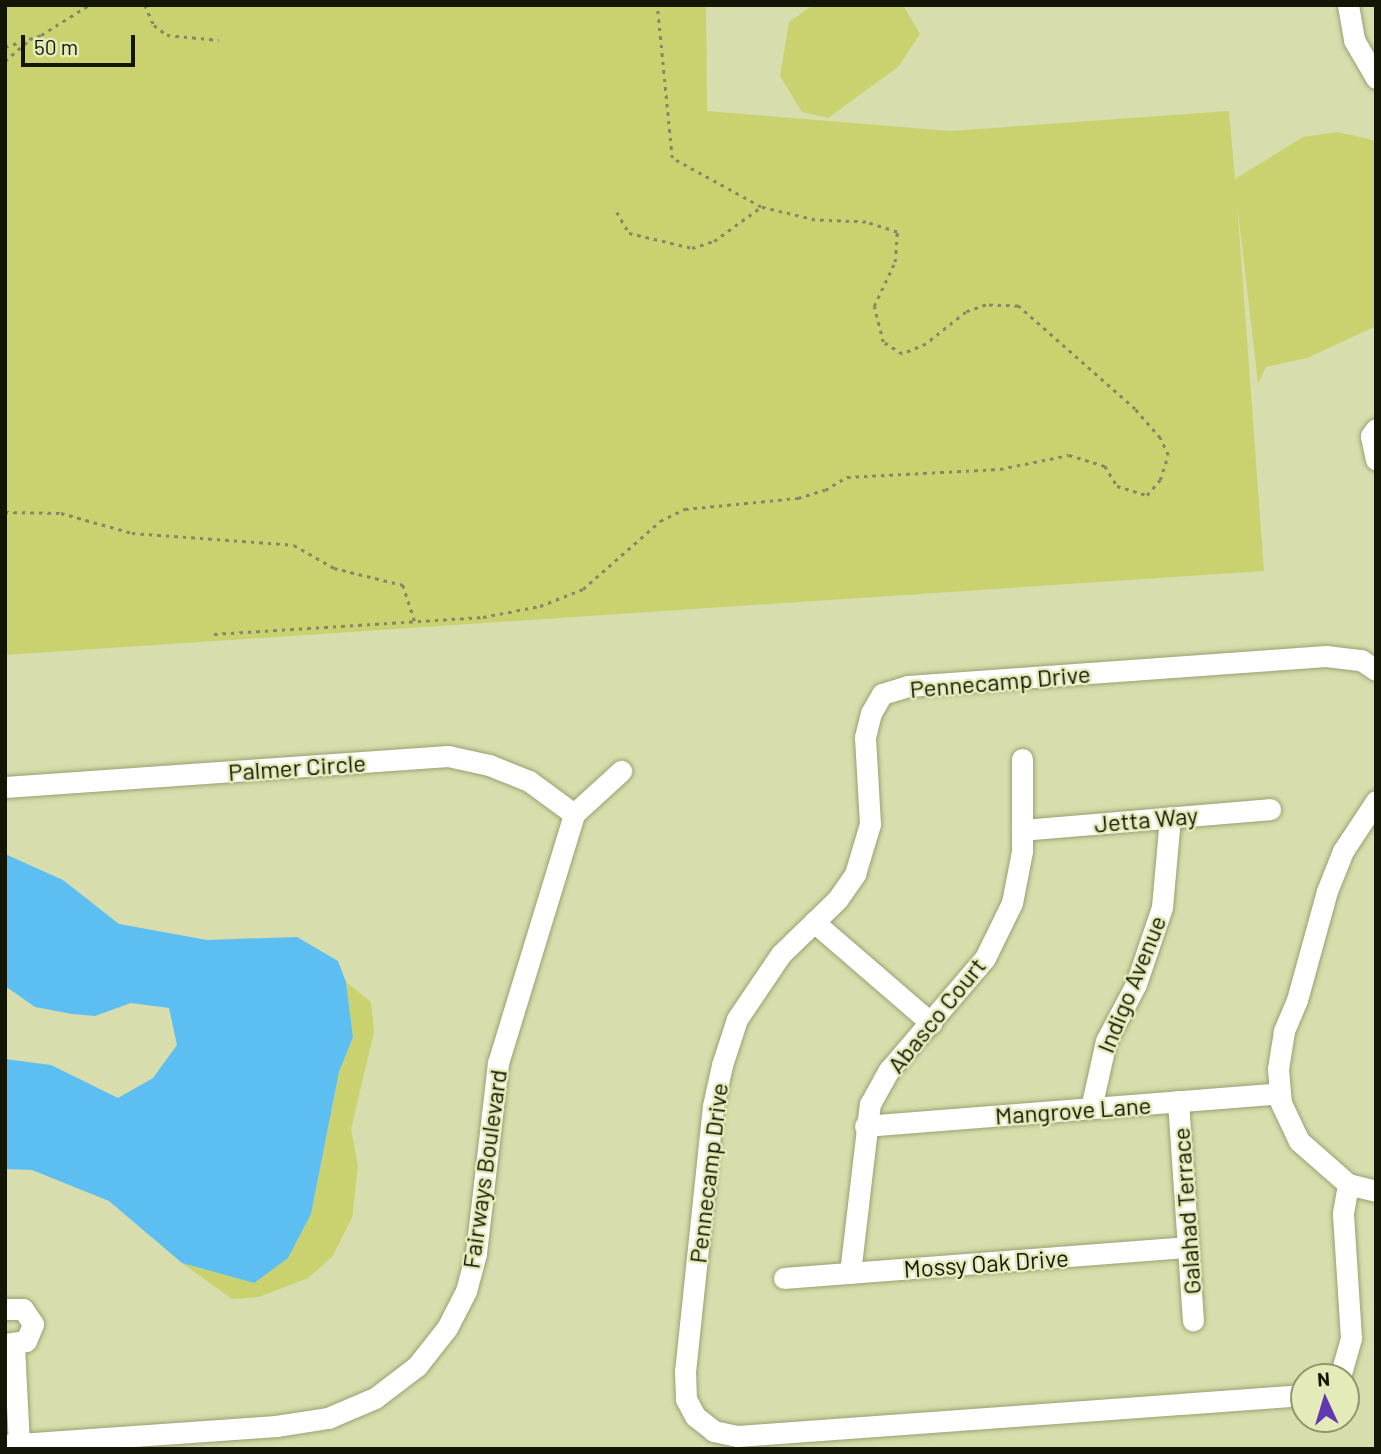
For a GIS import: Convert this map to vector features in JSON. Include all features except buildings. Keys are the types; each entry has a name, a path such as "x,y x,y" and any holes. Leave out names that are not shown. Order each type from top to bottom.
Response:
{"street":[{"path":"1348,5 1354,40 1376,78"},
{"path":"1376,429 1371,436 1376,458"},
{"name":"Pennecamp Drive","path":"1290,1396 737,1436 714,1431 695,1416 686,1399 685,1372 713,1105 737,1019 781,954 814,922 856,874 865,850 870,824 865,737 870,713 882,694 908,686 1326,656 1361,660 1376,670"},
{"name":"Palmer Circle","path":"5,787 448,756 489,765 529,781 575,814"},
{"name":"Abasco Court","path":"850,1273 870,1104 889,1070 985,958 1012,903 1022,830 1022,759"},
{"name":"Fairways Boulevard","path":"12,1444 276,1426 328,1418 375,1398 417,1366 447,1328 466,1290 476,1253 498,1063 575,814 621,771"},
{"path":"1376,801 1343,851 1327,891 1297,1000 1284,1031 1278,1069 1280,1093 1299,1141 1349,1184 1376,1191"},
{"name":"Jetta Way","path":"1022,830 1270,808"},
{"name":"Indigo Avenue","path":"1091,1108 1106,1041 1136,984 1163,907 1170,817"},
{"path":"814,922 932,1023"},
{"name":"Mangrove Lane","path":"866,1126 1280,1093"},
{"name":"Galahad Terrace","path":"1178,1101 1193,1320"},
{"path":"1344,1363 1351,1338 1343,1213 1349,1184"},
{"name":"Mossy Oak Drive","path":"784,1278 1188,1247"},
{"path":"5,1309 23,1309 33,1324 26,1341 10,1345 12,1444"}],"path":[{"path":"5,47 30,38 89,5"},
{"path":"145,5 154,25 167,35 219,40"},
{"path":"214,634 483,617 540,606 583,589 660,522 685,509 798,498 825,490 847,477 1000,469 1069,455 1105,466 1117,486 1147,495 1160,480 1168,455 1160,438 1135,409 1018,306 986,305 966,312 926,344 902,354 883,342 874,306 895,262 897,232 866,222 815,220 761,207 672,158 657,5"},
{"path":"5,61 30,38"},
{"path":"617,212 629,233 692,248 714,241 761,207"},
{"path":"5,512 61,513 132,533 294,545 334,568 403,584 415,622"}],"green space":[{"path":"5,5 706,5 707,111 950,131 1229,111 1235,179 1303,137 1338,132 1376,141 1376,326 1307,358 1266,367 1258,383 1237,203 1264,571 5,655"},
{"path":"813,5 903,5 920,34 898,67 828,118 802,112 780,76 789,22"},
{"path":"346,982 371,1002 374,1032 351,1129 358,1166 352,1218 332,1257 308,1278 259,1297 232,1299 182,1263 254,1283 288,1257 311,1214 339,1072 353,1037"}],"water":[{"path":"5,854 63,880 119,924 207,940 297,937 338,961 346,982 353,1037 339,1072 311,1214 288,1258 254,1283 182,1263 109,1201 32,1170 5,1169 5,1059 51,1065 118,1098 153,1078 177,1045 169,1008 131,1003 95,1016 72,1014 35,1007 5,986"}]}
